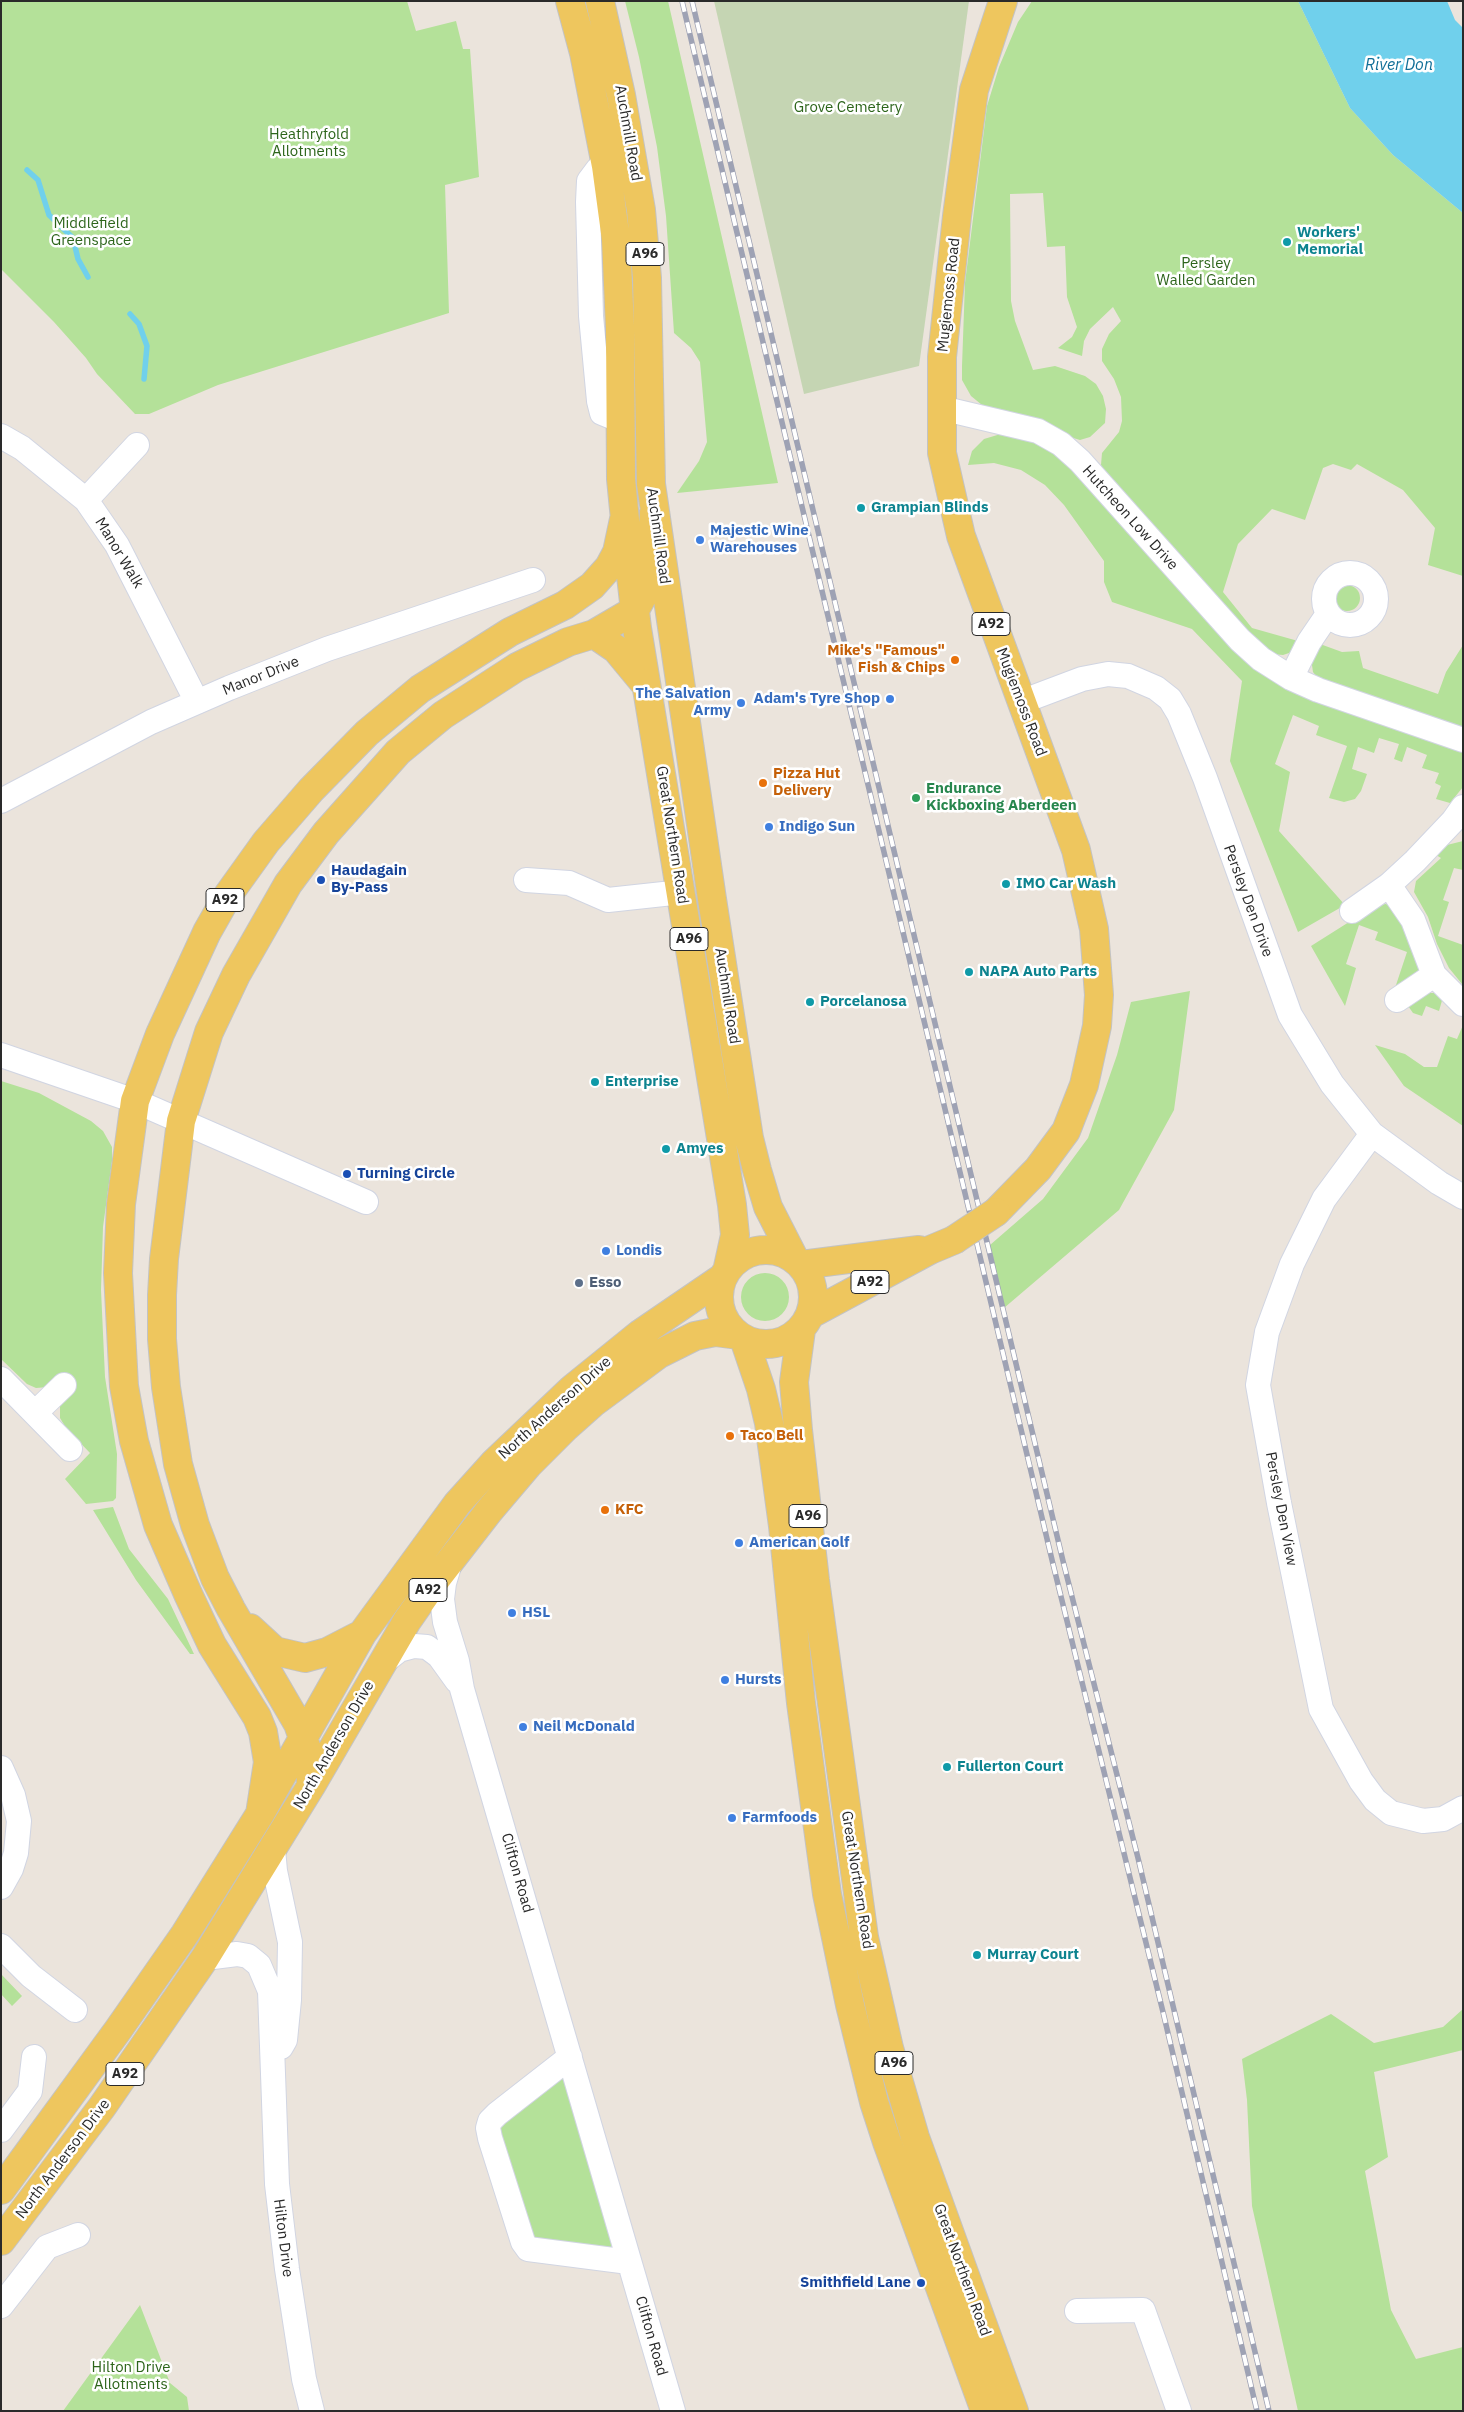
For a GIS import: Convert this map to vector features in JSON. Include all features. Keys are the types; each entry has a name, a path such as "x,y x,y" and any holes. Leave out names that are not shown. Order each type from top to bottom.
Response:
{"main road":[{"name":"Auchmill Road","path":"570,1 584,53 606,166 616,240 620,328 619,420 624,519 635,610"},
{"name":"Auchmill Road","path":"600,1 622,95 641,210 647,278 648,433 654,512 739,1070 757,1170 768,1207 798,1261"},
{"name":"Mugiemoss Road","path":"806,1322 942,1245 996,1212 1038,1169 1066,1131 1086,1077 1097,1026 1099,995 1094,929 1076,850 961,536 942,453 940,408 943,348 974,90 1003,1"},
{"path":"311,1786 310,1758 303,1737 290,1710 230,1609 202,1546 186,1497 171,1429 162,1339 164,1259 181,1122 209,1032 248,951 288,884 352,802 398,752 450,710 540,655 568,642 594,634 635,610 647,588 650,572 654,512"},
{"name":"A92","path":"260,1814 268,1762 263,1732 257,1718 212,1645 158,1525 138,1462 124,1386 118,1273 120,1214 135,1101 160,1034 206,932 228,895 266,842 311,790 367,733 420,689 510,632 565,605 592,586 609,567 617,552 624,519"},
{"name":"Great Northern Road","path":"635,610 732,1205 735,1235 725,1273"},
{"path":"594,634 616,649 647,688"},
{"name":"A92","path":"725,1273 745,1254 762,1249 779,1251 798,1261 942,1245"},
{"path":"798,1261 809,1275 813,1288 814,1301 806,1322"},
{"path":"725,1273 719,1293 720,1309 727,1324 741,1337"},
{"name":"North Anderson Drive","path":"1,2190 118,2030 185,1934 260,1814 362,1634 457,1504 493,1464 572,1389 625,1345 725,1273"},
{"name":"A92","path":"741,1337 758,1344 774,1344 788,1339 806,1322"},
{"name":"Great Northern Road","path":"806,1322 794,1382 798,1430 815,1580 864,1937 887,2038 915,2137 1014,2411"},
{"name":"North Anderson Drive","path":"1,2241 102,2106 205,1958 311,1786 380,1665 420,1601 452,1557 528,1466 593,1403 659,1354 679,1343 715,1332 741,1337"},
{"name":"Great Northern Road","path":"741,1337 761,1389 769,1423 783,1526 800,1694 827,1894 850,2005 874,2102 912,2215 985,2411"},
{"path":"230,1609 270,1648 298,1657 327,1652 362,1634"}],"street":[{"name":"Hutcheon Low Drive","path":"940,408 1038,432 1060,444 1080,461 1240,640 1261,659 1291,678 1346,700 1463,740"},
{"name":"Manor Walk","path":"1,436 22,448 86,500 117,545 198,702"},
{"path":"86,500 136,445"},
{"name":"Manor Drive","path":"1,801 115,740 198,702 327,649 533,580"},
{"path":"1291,678 1309,642 1328,614"},
{"name":"Persley Den Drive","path":"1021,702 1082,679 1108,674 1128,676 1156,688 1170,699 1179,714 1205,778 1290,1015 1332,1084 1372,1134 1439,1183 1463,1197"},
{"path":"1352,911 1389,885 1425,851 1463,807"},
{"path":"526,880 568,883 608,900 682,892"},
{"path":"1389,885 1413,920 1434,974 1463,1004"},
{"path":"1397,1000 1434,974"},
{"path":"1,1055 135,1101 366,1202"},
{"name":"Persley Den View","path":"1372,1134 1324,1199 1292,1264 1267,1332 1258,1385 1279,1503 1321,1709 1361,1781 1375,1800 1391,1812 1424,1821 1443,1819 1463,1808"},
{"path":"1,1379 70,1449"},
{"path":"35,1413 64,1385"},
{"name":"Clifton Road","path":"452,1557 444,1583 442,1599 445,1622 457,1661 462,1689 673,2411"},
{"name":"Clifton Road","path":"380,1665 399,1650 414,1646 427,1647 446,1665 462,1689"},
{"path":"1,1768 13,1795 20,1821 16,1853 2,1887"},
{"name":"Hilton Drive","path":"273,1849 277,1881 287,1920 290,1960 285,2040 274,2064"},
{"path":"1,1946 31,1976 76,2010"},
{"name":"Hilton Drive","path":"205,1958 243,1954 253,1959 259,1965 270,1991 277,2184 287,2269 304,2379 312,2411"},
{"path":"1,2130 30,2091 34,2057"},
{"path":"570,2057 490,2121 488,2128 490,2138 523,2242 528,2248 629,2262"},
{"path":"1,2306 47,2247 78,2235"},
{"path":"1077,2311 1143,2310 1180,2411"}],"green space":[{"name":"Heathryfold Allotments","path":"1,1 407,1 416,31 456,21 463,49 470,49 479,177 445,185 449,313 218,385 149,414 135,414 97,374 86,358 54,322 1,269"},
{"path":"625,1 668,1 778,483 677,493 699,461 707,442 700,362 691,348 674,333 666,216 657,147 639,57"},
{"name":"Grove Cemetery","path":"714,1 969,1 919,366 804,394"},
{"name":"Persley Walled Garden","path":"1032,1 1298,1 1350,108 1393,155 1463,213 1463,576 1428,565 1435,528 1403,490 1357,464 1351,470 1333,464 1323,468 1305,520 1272,509 1238,544 1223,592 1252,628 1298,641 1292,652 1283,655 1272,654 1246,634 1107,477 1101,465 1102,453 1119,432 1122,421 1121,397 1114,379 1102,361 1102,349 1109,334 1121,321 1113,307 1090,329 1084,341 1082,356 1058,348 1072,337 1077,327 1067,297 1065,246 1047,247 1043,193 1010,194 1011,301 1015,321 1033,370 1055,366 1085,376 1096,384 1103,396 1106,409 1105,423 1090,437 1080,440 980,409 982,405 971,396 962,380 962,366 965,283 987,106 999,67 1018,22"},
{"path":"1004,433 1033,440 1055,451 1233,647 1463,750 1463,787 1450,803 1436,799 1441,786 1435,783 1439,773 1422,768 1427,755 1407,747 1402,762 1394,759 1399,744 1379,738 1374,753 1358,747 1352,769 1367,774 1361,791 1355,799 1344,802 1329,798 1347,746 1316,735 1319,726 1293,715 1275,764 1290,772 1279,831 1345,905 1298,932 1230,761 1242,681 1192,629 1112,602 1104,582 1104,561 1064,505 1045,485 1021,470 994,463 968,465 972,451 984,439"},
{"path":"1347,585 1356,589 1360,598 1356,607 1347,611 1338,607 1334,598 1338,589"},
{"path":"1320,644 1342,652 1359,651 1363,668 1438,694 1446,672 1463,645 1463,730 1320,681 1313,672 1311,658"},
{"path":"1463,841 1463,870 1454,868 1443,900 1449,902 1438,936 1463,945 1463,992 1461,990 1462,984 1449,968 1437,944 1428,917 1414,892 1416,881 1441,858 1436,855 1443,846"},
{"path":"1386,904 1395,909 1418,959 1419,970 1414,979 1395,988 1407,952 1375,940 1378,932 1359,925 1346,964 1356,968 1345,1006 1311,946 1376,905"},
{"path":"1190,991 1174,1110 1119,1210 1004,1308 990,1245 1043,1199 1088,1138 1117,1055 1131,1002"},
{"path":"1423,993 1434,993 1443,997 1439,1011 1426,1006 1422,1016 1413,1013 1406,1003"},
{"path":"1463,1025 1463,1126 1404,1086 1375,1045 1405,1054 1424,1067 1437,1067 1448,1036 1457,1039"},
{"path":"1,1081 39,1093 91,1121 103,1131 112,1147 112,1161 103,1227 101,1290 105,1377 117,1454 116,1498 113,1501 86,1504 65,1479 90,1453 66,1428 60,1418 60,1405 48,1387 36,1388 27,1384 1,1359"},
{"path":"765,1273 774,1275 782,1280 787,1288 789,1297 787,1306 782,1314 774,1319 765,1321 756,1319 748,1314 743,1306 741,1297 743,1288 748,1280 756,1275"},
{"path":"113,1507 129,1549 168,1599 194,1654 190,1654 136,1580 93,1510"},
{"path":"1,1974 22,1996 12,2006 1,1994"},
{"path":"1463,2009 1463,2050 1374,2072 1388,2157 1365,2171 1391,2310 1416,2359 1463,2347 1463,2411 1298,2411 1252,2206 1247,2100 1242,2059 1331,2014 1374,2043 1443,2027"},
{"path":"570,2057 629,2262 539,2251 490,2121"},
{"name":"Hilton Drive Allotments","path":"140,2305 170,2383 187,2397 189,2411 63,2411"}],"water":[{"name":"River Don","path":"1298,1 1447,1 1455,20 1463,28 1463,213 1393,155 1350,108"}],"waterway":[{"path":"27,170 38,180 49,215 73,238 78,259 88,277"},
{"path":"130,314 139,324 147,346 144,379"}],"railway":[{"path":"682,1 1053,1564 1163,2012 1257,2411"},
{"path":"692,1 1063,1561 1138,1858 1269,2411"}],"place":[{"name":"Workers' Memorial","path":"1287,242"},
{"name":"Grampian Blinds","path":"861,508"},
{"name":"Majestic Wine Warehouses","path":"700,540"},
{"name":"Mike's \"Famous\" Fish & Chips","path":"955,660"},
{"name":"Adam's Tyre Shop","path":"890,699"},
{"name":"The Salvation Army","path":"741,703"},
{"name":"Pizza Hut Delivery","path":"763,783"},
{"name":"Endurance Kickboxing Aberdeen","path":"916,798"},
{"name":"Indigo Sun","path":"769,827"},
{"name":"Haudagain By-Pass","path":"321,880"},
{"name":"IMO Car Wash","path":"1006,884"},
{"name":"NAPA Auto Parts","path":"969,972"},
{"name":"Porcelanosa","path":"810,1002"},
{"name":"Enterprise","path":"595,1082"},
{"name":"Amyes","path":"666,1149"},
{"name":"Turning Circle","path":"347,1174"},
{"name":"Londis","path":"606,1251"},
{"name":"Esso","path":"579,1283"},
{"name":"Taco Bell","path":"730,1436"},
{"name":"KFC","path":"605,1510"},
{"name":"American Golf","path":"739,1543"},
{"name":"HSL","path":"512,1613"},
{"name":"Hursts","path":"725,1680"},
{"name":"Neil McDonald","path":"523,1727"},
{"name":"Fullerton Court","path":"947,1767"},
{"name":"Farmfoods","path":"732,1818"},
{"name":"Murray Court","path":"977,1955"},
{"name":"Smithfield Lane","path":"921,2283"}],"park label":[{"name":"Middlefield Greenspace","path":"91,232"}]}
